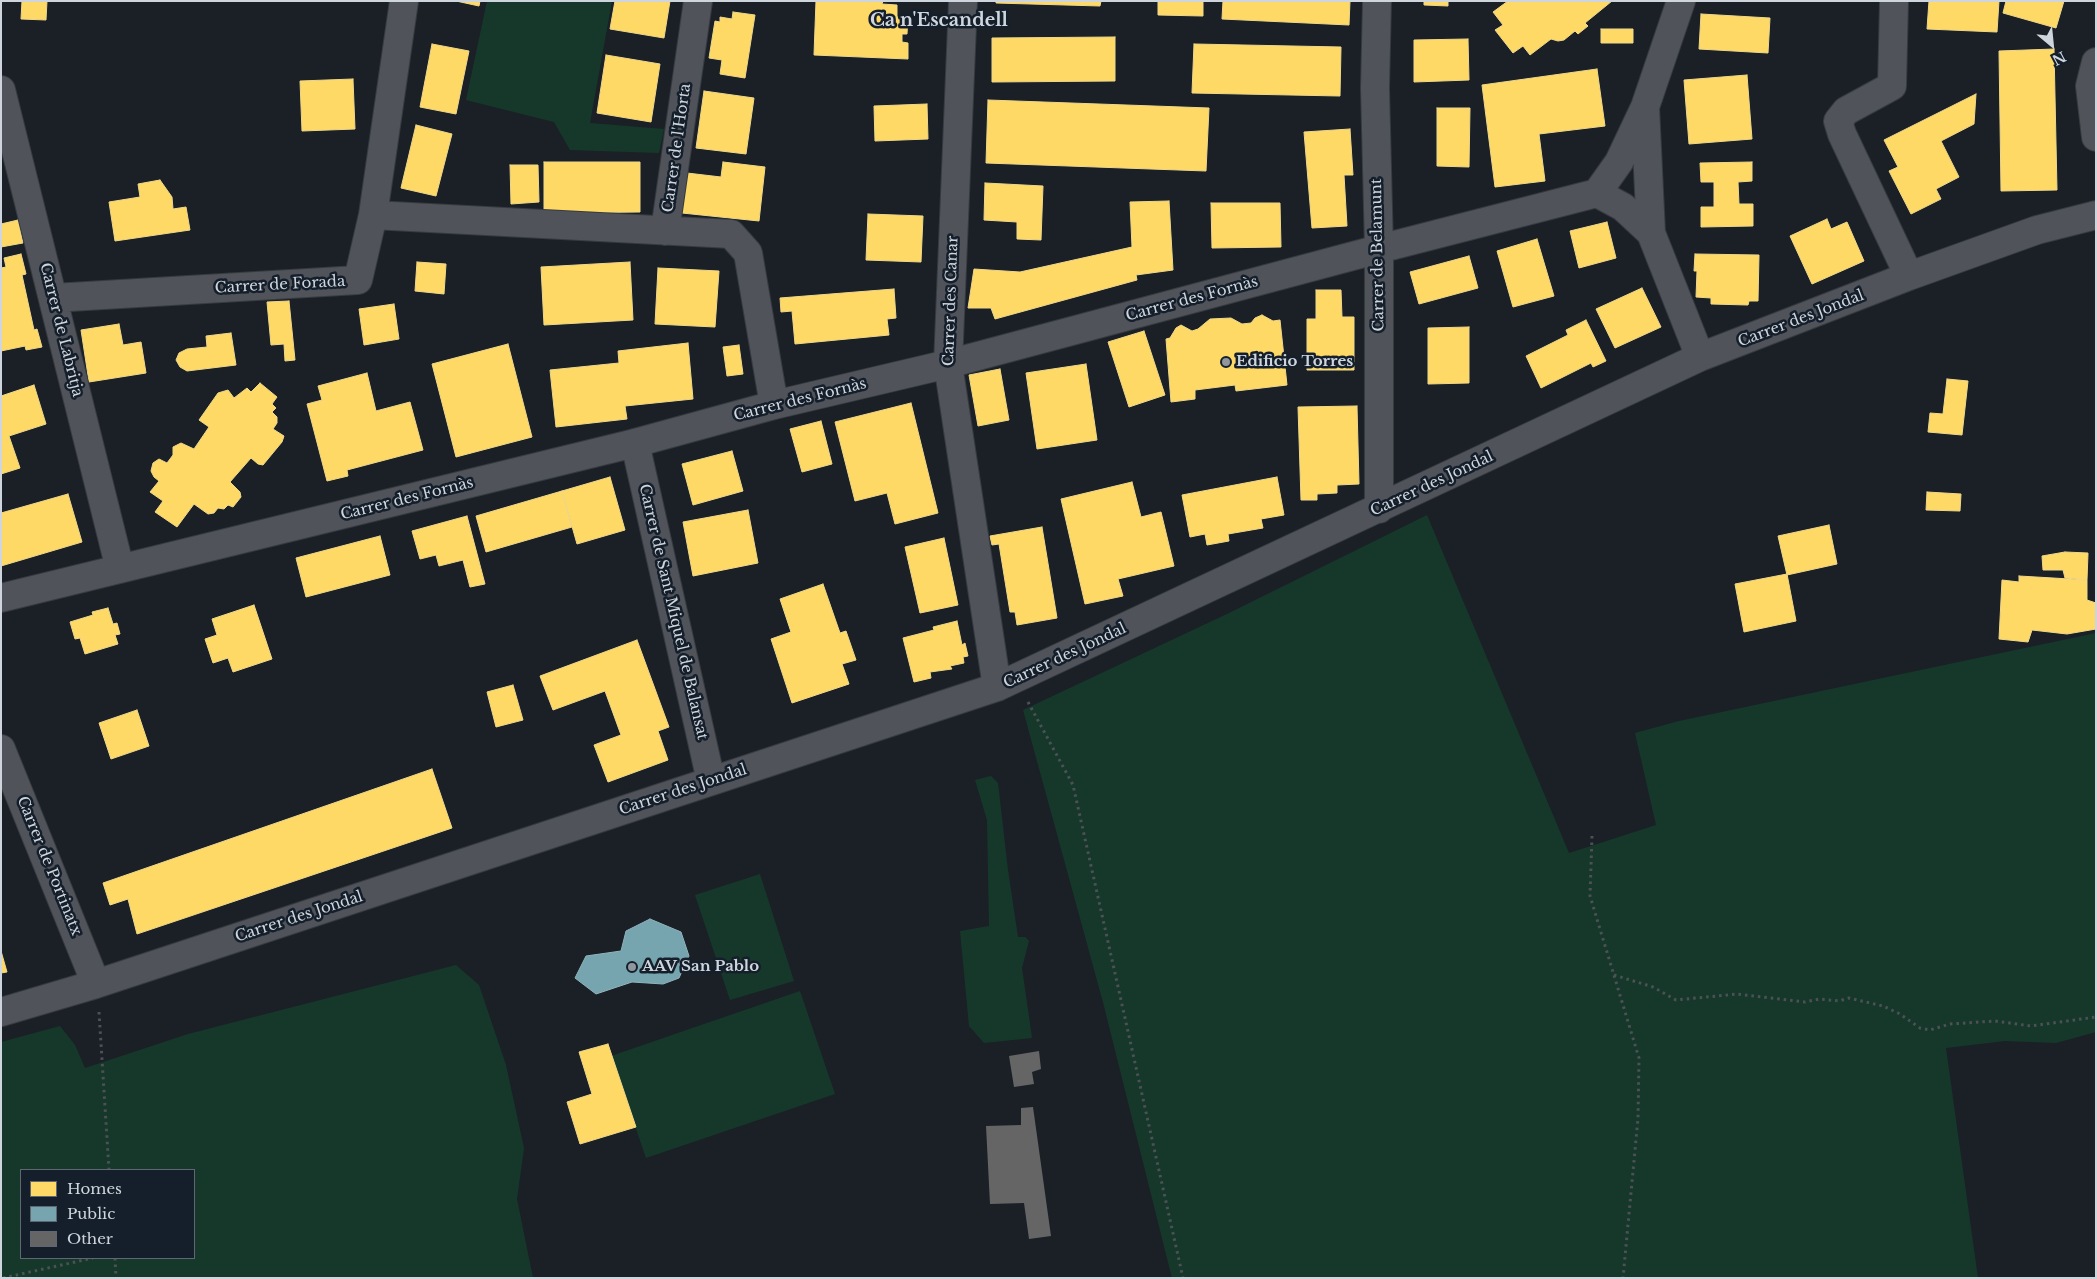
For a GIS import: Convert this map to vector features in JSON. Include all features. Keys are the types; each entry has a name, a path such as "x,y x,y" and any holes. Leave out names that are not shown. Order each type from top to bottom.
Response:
{"street":[{"name":"Carrer de Forada","path":"53,298 358,280 373,215 404,1"},
{"name":"Carrer de l'Horta","path":"698,1 665,231 731,234 748,253 774,405"},
{"name":"Carrer des Canar","path":"963,1 948,364 1006,683"},
{"name":"Carrer de Belamunt","path":"1377,1 1375,88 1379,249 1379,509"},
{"path":"1652,234 1623,207 1597,193 1619,162 1645,107 1681,1"},
{"path":"1894,1 1892,86 1846,111 1838,121 1842,134 1910,276"},
{"path":"2096,62 2090,86 2096,138"},
{"name":"Carrer de Labritja","path":"1,90 120,570"},
{"path":"1645,107 1652,234 1700,357"},
{"name":"Carrer des Fornàs","path":"1,598 635,443 774,405 948,364 1597,193"},
{"path":"373,215 665,231"},
{"name":"Carrer des Jondal","path":"1,1012 96,984 1006,683 1700,357 1910,276 2037,230 2096,215"},
{"name":"Carrer de Sant Miquel de Balansat","path":"635,443 711,781"},
{"name":"Carrer de Portinatx","path":"1,749 96,984"}],"path":[{"path":"1006,683 1073,785 1183,1278"},
{"path":"1592,836 1590,896 1640,1058 1638,1118 1623,1278"},
{"path":"1614,975 1653,987 1676,1000 1737,994 1805,1002 1819,999 1839,1001 1849,998 1883,1006 1900,1014 1920,1028 1930,1030 1950,1024 1995,1021 2031,1026 2096,1017"},
{"path":"96,984 109,1169"},
{"path":"4,1278 89,1259"},
{"path":"115,1259 116,1278"}],"green space":[{"path":"487,1 612,1 590,123 664,129 659,153 570,150 554,122 466,100"},
{"path":"1427,515 1569,853 1656,825 1635,733 1679,721 2096,633 2096,1032 2056,1043 2005,1041 1946,1048 1978,1278 1172,1278 1104,1006 1023,710 1229,613"},
{"path":"991,776 998,783 1018,937 1025,937 1029,941 1022,968 1032,1038 984,1043 969,1026 960,931 989,926 987,820 975,780"},
{"path":"760,874 794,981 730,1000 695,895"},
{"path":"456,965 479,985 506,1065 524,1148 517,1199 533,1278 1,1278 1,1042 60,1026 75,1045 85,1068 188,1034"},
{"path":"800,991 835,1094 646,1158 611,1056"}],"building: Homes":[{"path":"22,1 47,1 46,20 21,19"},
{"path":"456,1 480,1 479,6"},
{"path":"615,1 670,1 664,38 610,29"},
{"path":"816,1 883,1 882,4 897,5 897,17 908,17 907,34 902,34 902,42 908,43 908,59 814,55"},
{"path":"996,1 1101,1 1100,6 996,3"},
{"path":"1158,1 1203,1 1203,16 1158,15"},
{"path":"1223,1 1350,1 1349,25 1222,19"},
{"path":"1424,1 1448,1 1448,6 1424,5"},
{"path":"1508,1 1612,1 1585,23 1588,26 1578,34 1575,31 1564,40 1551,39 1530,55 1523,46 1513,53 1495,30 1503,25 1493,12"},
{"path":"1929,1 1999,1 1997,32 1927,29"},
{"path":"2006,1 2064,1 2056,28 2003,13"},
{"path":"733,12 755,15 745,78 720,74 722,60 709,58 715,21 720,22 720,17 732,19"},
{"path":"1701,14 1770,18 1768,53 1699,49"},
{"path":"1601,29 1633,29 1633,43 1601,43"},
{"path":"1115,37 1115,81 992,82 992,38"},
{"path":"1468,39 1469,80 1414,82 1414,40"},
{"path":"432,44 469,51 456,114 420,107"},
{"path":"1194,44 1341,47 1340,96 1192,93"},
{"path":"2054,49 2057,190 2001,191 1999,51"},
{"path":"606,55 660,64 651,122 597,113"},
{"path":"1597,69 1605,126 1539,134 1545,181 1495,187 1482,85"},
{"path":"1747,75 1752,139 1689,144 1684,80"},
{"path":"353,79 355,129 302,131 300,81"},
{"path":"704,91 754,98 746,154 696,148"},
{"path":"1976,94 1974,124 1941,141 1959,177 1936,189 1941,199 1911,214 1889,171 1898,167 1884,140"},
{"path":"988,100 1209,108 1206,171 986,163"},
{"path":"927,104 928,139 875,141 874,106"},
{"path":"1437,108 1470,108 1469,167 1437,166"},
{"path":"416,125 452,134 436,196 401,188"},
{"path":"1350,129 1353,175 1344,175 1347,226 1312,228 1304,132"},
{"path":"544,162 640,162 640,212 544,213"},
{"path":"723,162 765,167 759,221 682,213 687,173 721,177"},
{"path":"1752,162 1752,181 1738,182 1739,204 1753,204 1753,226 1701,227 1701,207 1714,207 1714,182 1701,182 1700,163"},
{"path":"510,165 538,165 539,202 511,204"},
{"path":"160,180 172,197 173,209 186,207 190,230 115,241 109,202 140,197 138,184"},
{"path":"985,183 1043,186 1041,240 1017,239 1017,222 984,220"},
{"path":"1169,201 1173,270 1136,275 1137,280 995,319 991,308 968,308 974,269 1020,272 1132,247 1130,202"},
{"path":"1211,203 1280,203 1281,247 1212,248"},
{"path":"868,214 923,216 921,262 866,260"},
{"path":"1827,219 1831,229 1847,222 1864,261 1812,284 1790,236"},
{"path":"18,220 23,243 1,247 1,224"},
{"path":"1607,222 1616,258 1579,268 1570,231"},
{"path":"1537,239 1554,296 1513,307 1497,251"},
{"path":"21,254 26,274 22,275 34,330 37,329 42,347 26,350 25,346 1,351 1,268 6,267 4,258"},
{"path":"1695,254 1759,255 1758,301 1749,301 1748,305 1711,304 1711,298 1696,297 1697,271 1694,271"},
{"path":"1469,256 1478,288 1419,304 1410,272"},
{"path":"417,262 446,264 444,294 415,291"},
{"path":"630,262 633,320 544,325 541,267"},
{"path":"658,268 719,271 715,327 655,324"},
{"path":"1642,288 1661,327 1615,348 1596,309"},
{"path":"894,289 896,318 887,319 889,335 795,344 792,311 781,312 780,298"},
{"path":"1316,290 1341,290 1342,317 1354,317 1354,370 1307,370 1307,319 1316,319"},
{"path":"289,301 295,360 285,361 284,344 271,345 267,302"},
{"path":"394,304 399,339 364,345 359,309"},
{"name":"Edificio Torres","path":"1262,315 1273,321 1280,320 1287,385 1236,391 1235,385 1195,390 1195,399 1171,402 1166,339 1170,338 1176,328 1181,325 1192,331 1198,329 1210,319 1231,318 1242,324 1251,323 1255,318"},
{"path":"1586,320 1606,361 1593,367 1591,363 1541,388 1526,356 1568,335 1566,330"},
{"path":"119,324 123,345 141,342 146,373 89,382 81,330"},
{"path":"1469,327 1469,383 1428,384 1428,328"},
{"path":"1144,331 1165,395 1129,407 1108,342"},
{"path":"231,333 236,365 187,371 180,367 176,360 179,353 187,349 207,347 206,336"},
{"path":"688,343 693,399 625,406 627,419 556,427 550,370 619,363 618,351"},
{"path":"508,344 532,437 456,457 432,364"},
{"path":"739,345 743,374 727,376 723,347"},
{"path":"1086,364 1097,440 1037,449 1026,373"},
{"path":"1000,369 1009,420 978,426 969,375"},
{"path":"367,373 376,411 410,402 423,450 347,470 348,476 327,481 307,404 322,400 318,386"},
{"path":"1947,379 1968,381 1962,435 1928,432 1930,413 1943,414"},
{"path":"260,383 277,397 272,404 276,408 272,412 277,417 277,423 273,429 284,436 282,442 263,465 258,464 251,458 230,482 240,492 241,497 233,507 228,505 224,509 218,508 214,513 208,514 194,504 177,527 155,512 163,501 150,492 159,481 151,471 153,463 159,459 167,463 173,455 173,447 181,443 194,449 209,427 199,420 218,393 228,390 234,398 247,388 251,392"},
{"path":"34,385 46,424 9,436 20,468 1,474 1,396"},
{"path":"911,403 938,513 895,524 887,493 855,501 835,422"},
{"path":"1357,406 1359,484 1337,485 1337,493 1317,494 1317,500 1301,500 1298,407"},
{"path":"821,421 832,464 802,472 790,429"},
{"path":"732,451 743,491 693,505 682,464"},
{"path":"610,477 625,530 577,544 562,491"},
{"path":"1277,477 1284,515 1261,519 1263,528 1228,534 1229,541 1207,545 1205,534 1190,537 1182,495"},
{"path":"1132,482 1141,517 1161,512 1174,566 1118,579 1123,596 1085,604 1061,499"},
{"path":"562,491 572,527 486,552 476,516"},
{"path":"1927,492 1961,494 1960,511 1926,510"},
{"path":"68,494 82,542 1,566 1,513"},
{"path":"748,510 758,563 693,576 683,522"},
{"path":"467,516 485,584 470,587 463,560 439,566 436,555 420,559 412,531"},
{"path":"1829,525 1837,564 1787,575 1778,536"},
{"path":"1042,527 1057,618 1017,625 1015,612 1010,612 999,544 992,545 990,536"},
{"path":"380,536 390,575 306,597 296,558"},
{"path":"944,538 958,605 920,613 905,547"},
{"path":"2065,552 2088,553 2087,580 2065,578 2063,570 2043,570 2042,556"},
{"path":"1787,574 1796,621 1744,632 1735,584"},
{"path":"2019,576 2087,580 2087,600 2096,603 2096,629 2067,634 2032,630 2028,642 1999,639 2002,580 2019,582"},
{"path":"823,584 840,633 846,631 856,660 842,664 849,684 792,703 771,639 791,632 780,599"},
{"path":"254,605 272,659 233,672 228,658 213,663 205,639 217,635 212,619"},
{"path":"108,608 113,624 117,623 120,634 115,635 118,644 85,654 80,638 75,639 70,622 93,615 92,612"},
{"path":"957,621 962,645 965,643 968,656 963,657 964,663 950,666 952,669 930,672 931,678 914,682 903,638 934,630 933,627"},
{"path":"637,640 669,727 658,731 668,760 608,782 594,745 621,735 605,691 553,710 540,676"},
{"path":"513,685 523,720 496,727 487,692"},
{"path":"137,710 149,746 111,759 99,723"},
{"path":"432,769 452,828 137,934 128,899 110,905 103,883"},
{"path":"1,951 7,972 1,973"},
{"path":"608,1044 636,1127 580,1144 567,1102 592,1094 579,1052"}],"building: Public":[{"name":"AAV San Pablo","path":"650,919 681,932 689,956 679,978 663,984 632,982 596,994 575,978 586,956 621,951 626,931"}],"building: Other":[{"path":"1039,1051 1041,1069 1032,1072 1034,1084 1014,1087 1009,1056"},
{"path":"1033,1107 1051,1236 1029,1239 1024,1203 990,1204 986,1126 1021,1125 1021,1108"}],"place":[{"name":"Edificio Torres","path":"1226,362"},
{"name":"AAV San Pablo","path":"632,967"}],"district":[{"name":"Ca n'Escandell","path":"939,21"}]}
